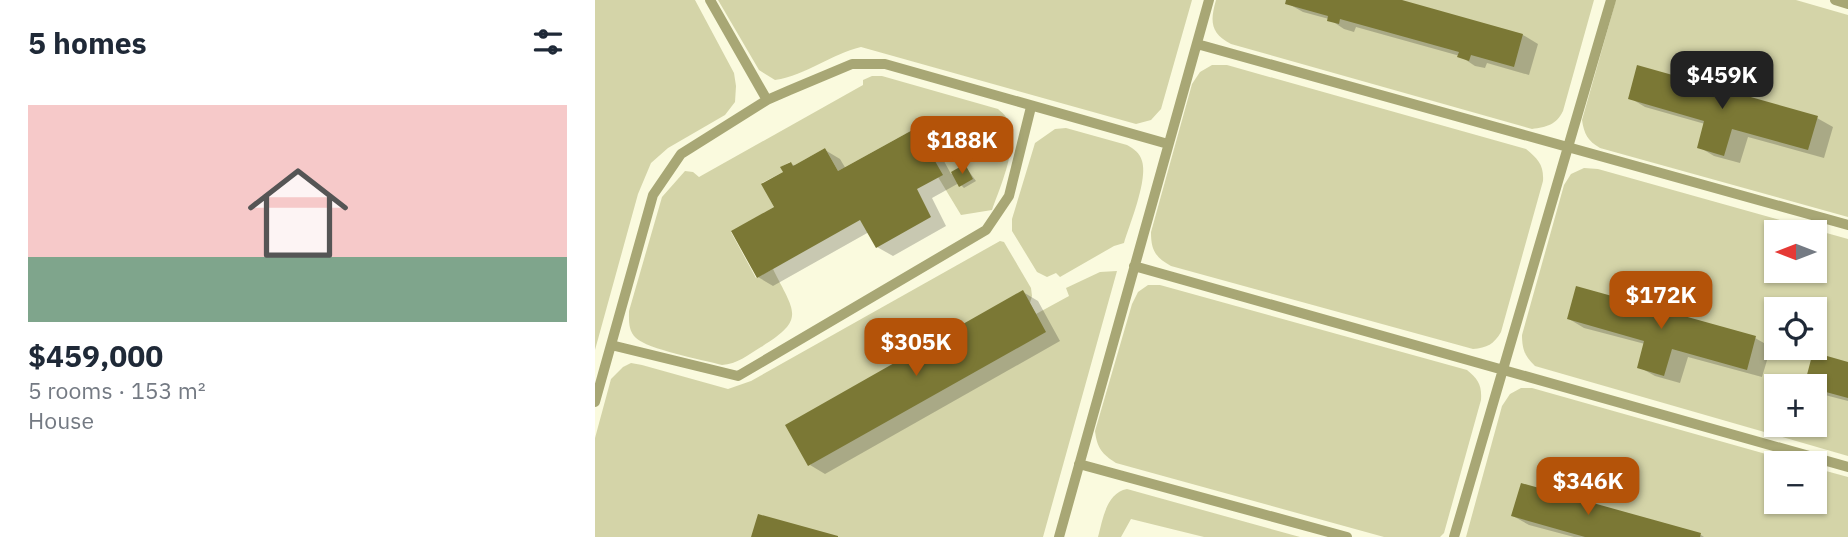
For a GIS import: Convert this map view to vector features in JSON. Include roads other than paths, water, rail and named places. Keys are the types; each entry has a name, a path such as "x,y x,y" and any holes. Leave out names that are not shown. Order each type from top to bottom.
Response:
{"lane":[{"path":"710,0 767,100"},
{"path":"1059,537 1209,0"},
{"path":"1454,537 1611,0"},
{"path":"1835,0 1848,4"},
{"path":"1197,44 1848,225"},
{"path":"595,402 653,195 681,154 767,100 852,64 885,64 1168,144"},
{"path":"611,345 738,376 986,229 1009,195 1031,107"},
{"path":"1134,266 1848,467"},
{"path":"1079,464 1347,537"}]}
